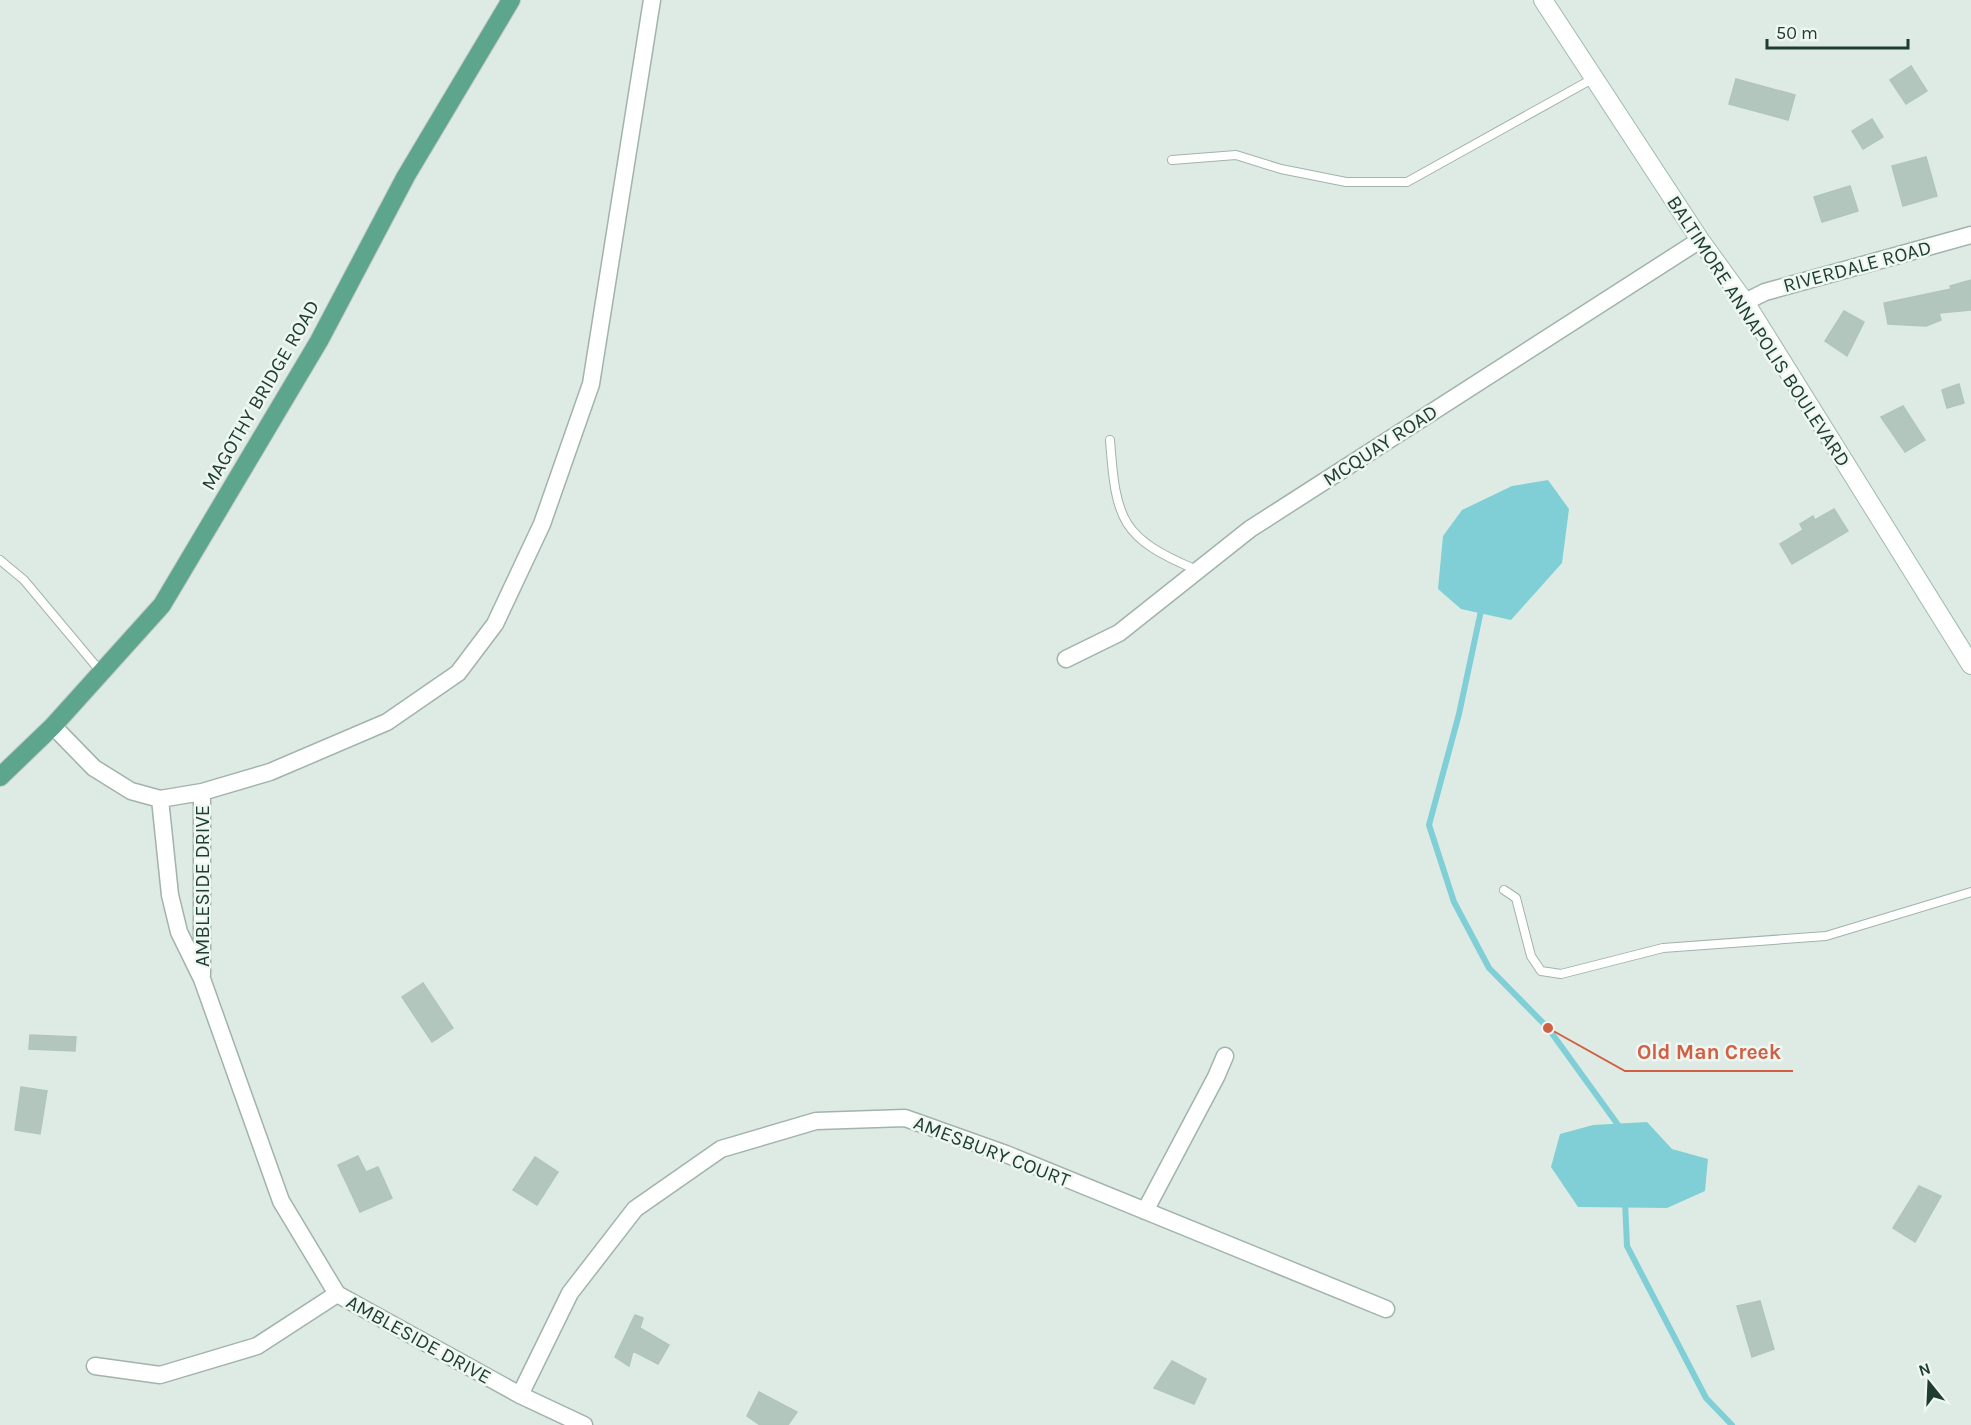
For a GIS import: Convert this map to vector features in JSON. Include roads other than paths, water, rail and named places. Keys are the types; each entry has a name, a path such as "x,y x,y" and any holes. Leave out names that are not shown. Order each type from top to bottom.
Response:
{"main road":[{"name":"MAGOTHY BRIDGE ROAD","path":"0,777 53,726 162,605 319,341 406,176 511,0"},
{"name":"BALTIMORE ANNAPOLIS BOULEVARD","path":"1543,0 1700,240 1745,302 1971,665"}],"street":[{"path":"53,726 94,768 131,791 160,799 202,792 270,772 387,722 458,673 495,624 542,524 591,384 620,215 652,0"},
{"name":"RIVERDALE ROAD","path":"1745,302 1765,292 1971,235"},
{"name":"MCQUAY ROAD","path":"1066,659 1119,633 1250,530 1700,240"},
{"name":"AMBLESIDE DRIVE","path":"202,792 202,979"},
{"name":"AMBLESIDE DRIVE","path":"160,799 170,895 179,932 202,979 281,1201 337,1294 520,1395 584,1425"},
{"path":"1145,1211 1225,1056"},
{"name":"AMESBURY COURT","path":"520,1395 570,1293 635,1209 721,1149 816,1121 905,1118 1006,1154 1386,1309"},
{"path":"95,1366 160,1375 257,1346 337,1294"}],"lane":[{"path":"1172,160 1236,155 1281,169 1346,182 1407,182 1594,77"},
{"path":"1110,440 1112,472 1121,517 1141,541 1166,557 1198,571"},
{"path":"0,560 24,580 101,672"},
{"path":"1504,890 1516,898 1531,956 1541,971 1561,974 1663,948 1826,936 1971,892"}],"water":[{"path":"1548,480 1569,509 1562,563 1511,620 1461,609 1438,589 1443,536 1462,510 1512,486"},
{"path":"1647,1122 1672,1149 1708,1159 1705,1191 1667,1208 1578,1207 1551,1167 1560,1134 1593,1125"}],"waterway":[{"path":"1482,606 1459,714 1429,825 1454,902 1489,968 1548,1028 1621,1129"},
{"path":"1625,1202 1627,1246 1706,1398 1732,1425"}],"place":[{"name":"Old Man Creek","path":"1548,1028"}]}
